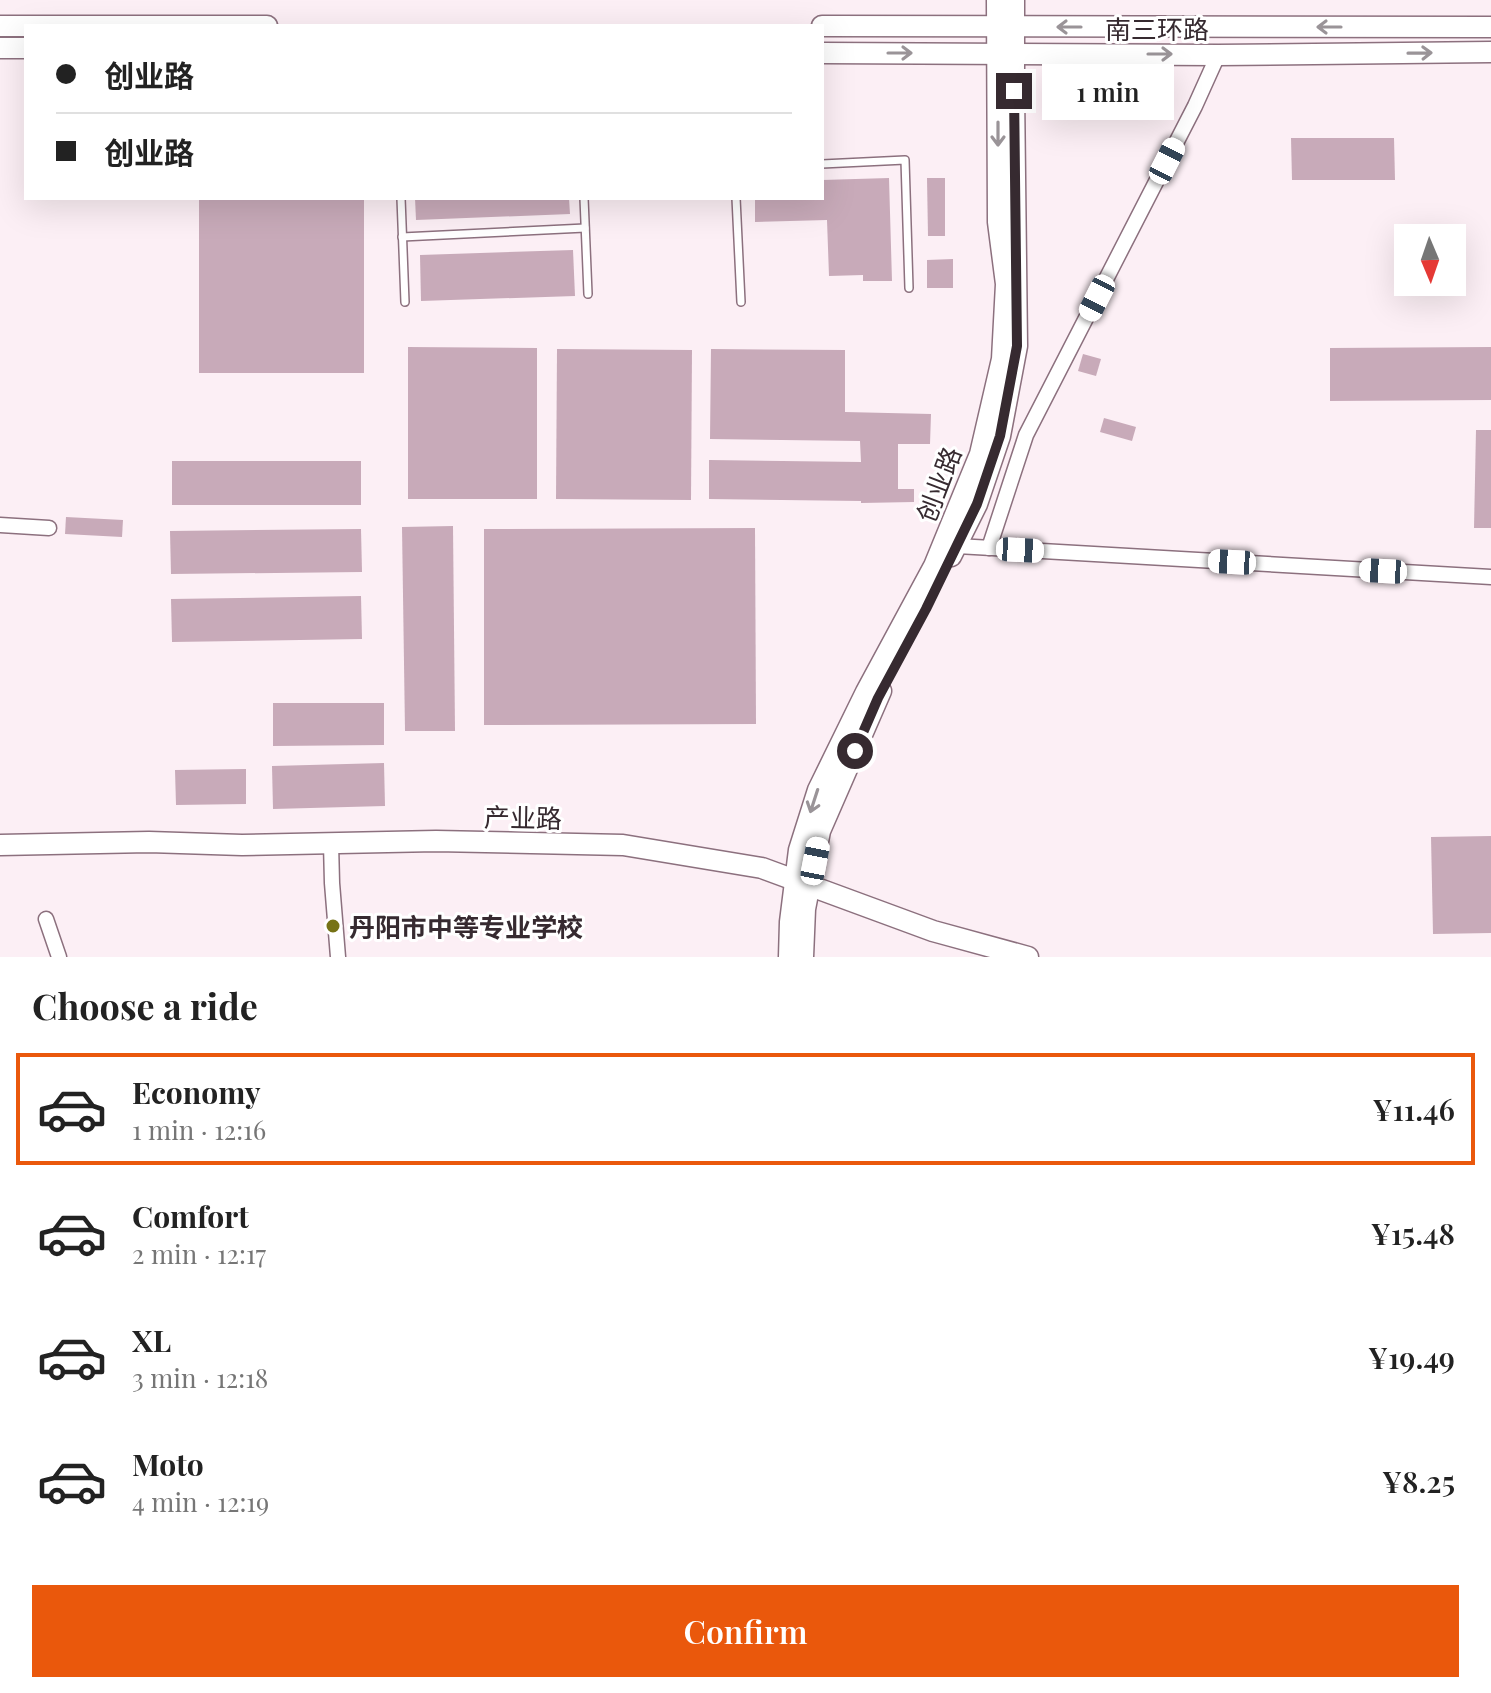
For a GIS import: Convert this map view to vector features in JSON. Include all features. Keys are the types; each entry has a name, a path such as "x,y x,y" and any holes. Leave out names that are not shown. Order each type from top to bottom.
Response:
{"street":[{"name":"创业路","path":"997,0 1006,27"},
{"name":"创业路","path":"789,957 790,922 820,831 878,698 977,504 1000,436 1017,346 1006,53 1006,27 1014,0"},
{"path":"0,26 24,26"},
{"name":"南三环路","path":"824,26 1491,27"},
{"path":"0,48 24,48"},
{"name":"南三环路","path":"824,53 1218,55 1491,52"},
{"name":"创业路","path":"803,957 805,909 799,850 818,790 866,692 934,566 980,454 1002,359 1006,284 998,222 1006,53"},
{"path":"989,548 1026,435 1195,106 1218,55"},
{"path":"0,525 49,528"},
{"path":"957,546 1491,577"},
{"name":"产业路","path":"0,845 436,841 623,845 762,868 933,931 1028,957"},
{"path":"331,843 338,957"},
{"path":"46,919 59,957"}],"lane":[{"path":"824,164 905,160 909,288"},
{"path":"401,200 405,302"},
{"path":"584,200 588,294"},
{"path":"736,200 741,302"},
{"path":"402,237 585,228"}],"building":[{"path":"1291,138 1394,138 1395,180 1292,180"},
{"path":"889,178 892,281 863,281 863,275 829,276 827,220 755,222 755,200 824,200 824,180"},
{"path":"927,178 945,178 945,236 928,236"},
{"path":"199,200 364,200 364,373 199,373"},
{"path":"415,200 569,200 570,214 416,220"},
{"path":"573,250 575,296 421,301 420,255"},
{"path":"953,259 953,288 927,288 927,260"},
{"path":"408,347 537,348 537,499 408,499"},
{"path":"1491,347 1491,400 1330,401 1330,348"},
{"path":"557,349 692,350 691,500 556,499"},
{"path":"711,349 845,350 845,412 931,414 930,444 898,444 898,489 914,489 914,502 709,499 709,460 861,462 860,441 710,439"},
{"path":"1083,354 1101,359 1096,376 1078,371"},
{"path":"1104,418 1136,427 1132,441 1100,432"},
{"path":"1476,430 1491,430 1491,528 1474,528"},
{"path":"172,461 361,461 361,505 172,505"},
{"path":"66,517 123,520 122,537 65,534"},
{"path":"453,526 455,731 405,731 402,527"},
{"path":"755,528 756,724 484,725 484,529"},
{"path":"361,529 362,572 171,574 170,531"},
{"path":"361,596 362,639 172,642 171,599"},
{"path":"273,703 384,703 384,745 273,746"},
{"path":"384,763 385,806 273,809 272,766"},
{"path":"246,769 246,804 176,805 175,770"},
{"path":"1491,836 1491,933 1433,934 1431,837"}],"place":[{"name":"丹阳市中等专业学校","path":"333,926"}],"route":[{"path":"855,751 878,698 977,504 1000,436 1017,346 1014,91"}]}
